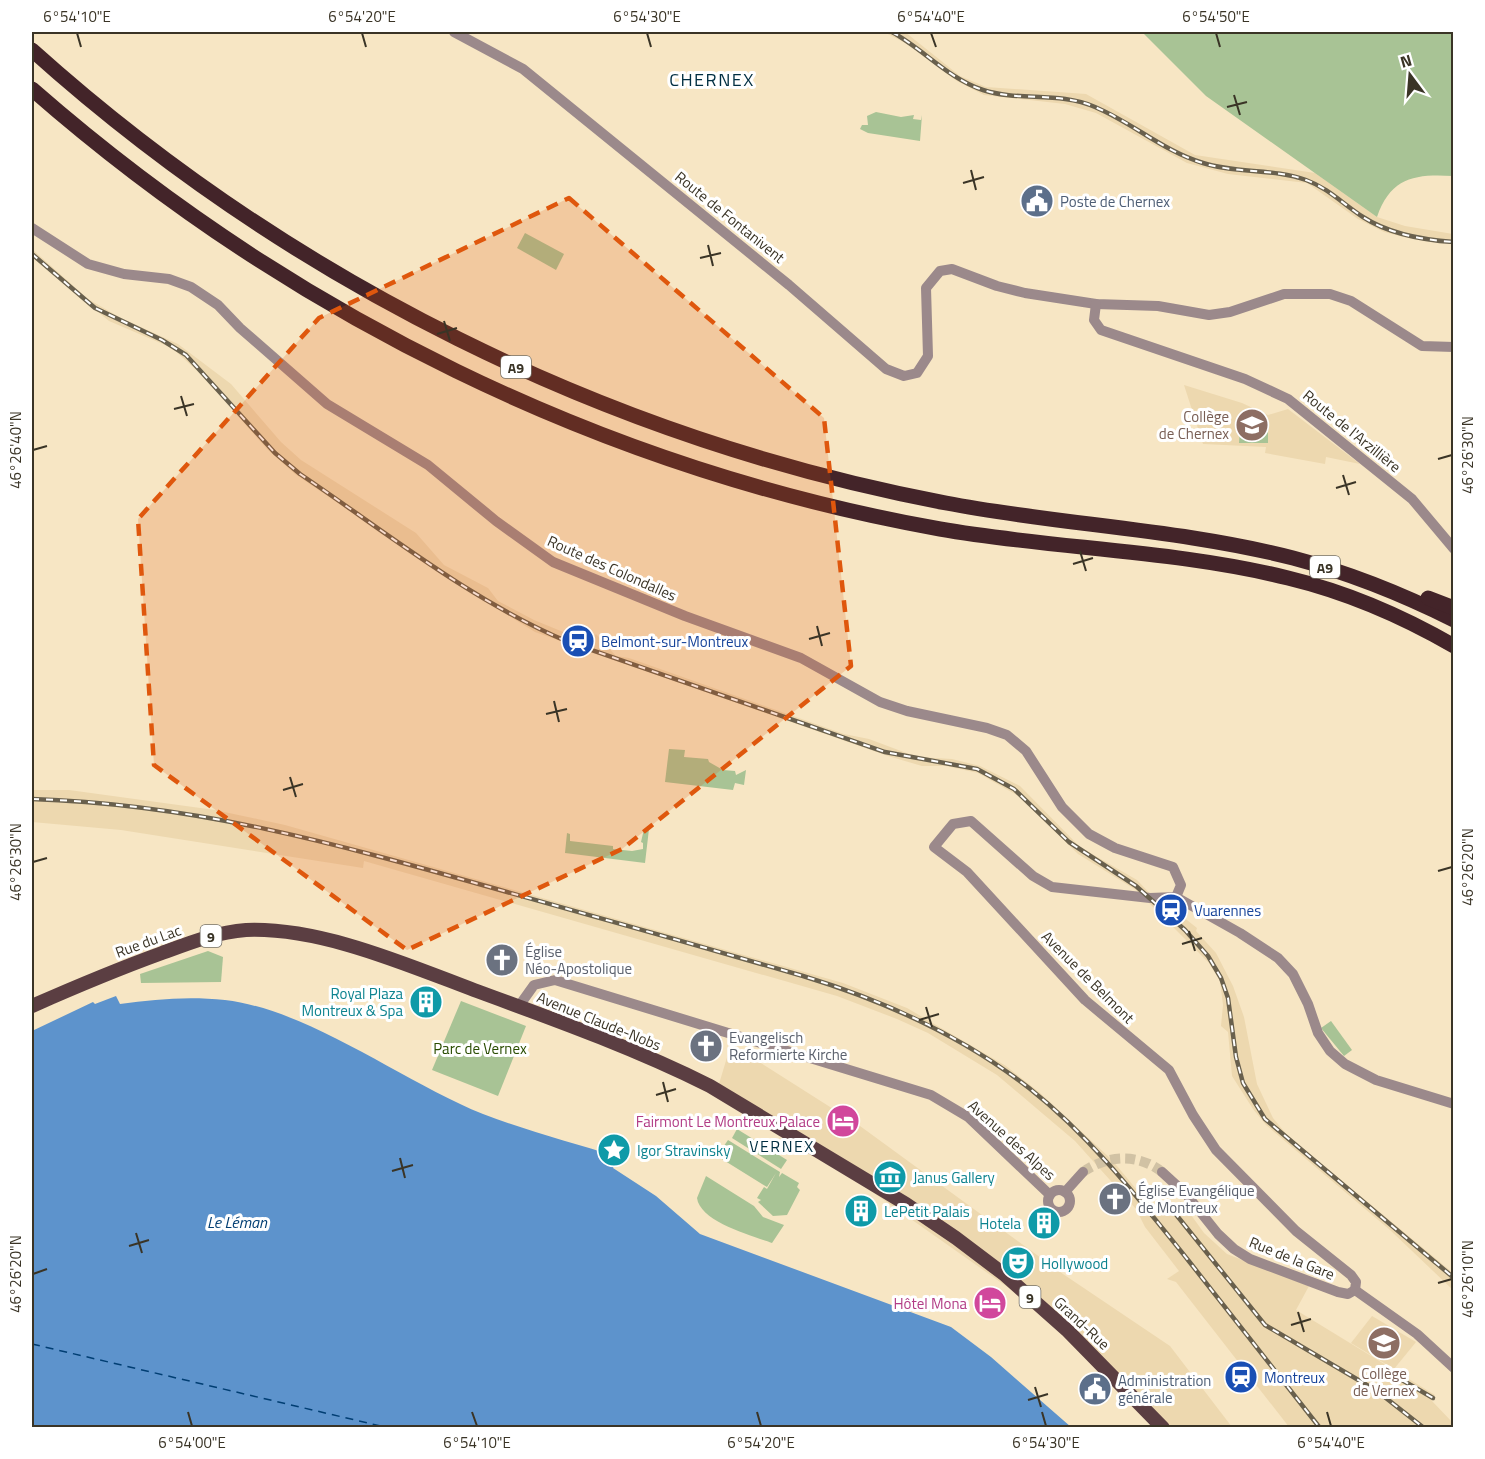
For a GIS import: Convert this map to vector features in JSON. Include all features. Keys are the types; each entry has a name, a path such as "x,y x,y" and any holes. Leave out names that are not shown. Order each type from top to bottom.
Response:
{"highway":[{"name":"A9","path":"32,50 158,154 270,232 387,301 520,369 679,431 810,472 946,503 1189,539 1293,558 1367,581 1454,620"},
{"name":"A9","path":"32,89 139,178 253,257 372,329 497,391 627,444 760,487 896,520 1036,544 1201,562 1265,573 1332,591 1398,617 1454,646"},
{"path":"1367,581 1454,608"}],"main road":[{"name":"Rue du Lac","path":"32,1006 90,980 202,939 225,933 244,930 276,931 352,948"},
{"name":"Avenue Claude-Nobs","path":"352,948 519,1006 677,1070 710,1086 914,1209"},
{"name":"Grand-Rue","path":"914,1209 956,1238 1022,1290 1091,1353 1163,1428"}],"street":[{"name":"Route de Fontanivent","path":"454,32 523,69 789,285 886,369 898,375 917,374 928,356 924,295 935,276 952,269 1010,290 1096,304"},
{"name":"Route des Colondalles","path":"32,228 88,264 124,274 169,279 191,287 218,305 240,328 327,404 428,465 496,521 552,562 685,616 783,650 880,702 907,711 987,728 1006,735 1026,751 1062,807 1089,834 1115,848 1173,867 1181,885 1176,897"},
{"path":"1096,304 1158,306 1209,315 1242,309 1284,294 1330,294 1351,301 1422,346 1454,347"},
{"name":"Route de l'Arzillière","path":"1096,304 1094,320 1101,330 1245,379 1288,399 1412,499 1454,549"},
{"name":"Avenue de Belmont","path":"1176,897 1150,898 1053,887 1033,876 977,824 968,820 949,827 934,847 967,872 1085,1000 1169,1070 1192,1115 1216,1150 1296,1231 1351,1275 1356,1282 1355,1290"},
{"path":"1176,897 1240,933 1286,966 1302,989 1318,1034 1330,1051 1345,1064 1376,1080 1454,1104"},
{"name":"Avenue des Alpes","path":"519,1006 534,985 555,980 925,1092 968,1117 1050,1195"},
{"path":"1065,1192 1083,1172"},
{"name":"Rue de la Gare","path":"1162,1172 1189,1197 1224,1242 1240,1253 1338,1292 1348,1294 1355,1290"},
{"path":"1058,1190 1065,1192 1070,1203 1062,1212 1055,1211 1049,1206 1050,1195 1058,1190"},
{"path":"1355,1290 1417,1334 1454,1368"}],"highlighted area":[{"path":"569,198 824,418 851,666 622,849 407,950 154,765 138,519 319,318"}],"shaded area":[{"path":"884,32 905,32 960,76 986,87 1086,94 1195,155 1315,173 1377,217 1405,226 1453,234 1453,244 1384,232 1358,219 1307,183 1228,174 1187,163 1096,113 1065,104 984,95 957,81 911,46"},
{"path":"32,249 88,299 121,318 178,344 231,384 281,442 301,460 416,533 444,565 488,588 498,601 534,620 590,643 596,634 616,656 629,658 844,734 869,739 917,757 952,759 980,766 1020,786 1080,847 1137,880 1159,903 1168,905 1197,928 1196,931 1216,953 1233,986 1244,1017 1257,1084 1273,1118 1287,1135 1453,1273 1453,1290 1390,1230 1266,1125 1253,1109 1232,1076 1228,1032 1221,1026 1223,1005 1220,981 1209,963 1136,890 1078,854 1020,797 978,773 946,766 922,766 888,756 535,632 458,584 295,474 267,449 203,376 172,348 109,321 32,257"},
{"name":"Collège de Chernex","path":"1184,385 1242,403 1268,415 1288,409 1360,464 1326,457 1325,464 1265,453 1266,447 1203,444"},
{"path":"32,790 69,790 215,810 285,825 843,983 907,1008 1006,1066 1039,1092 1112,1160 1156,1213 1165,1214 1181,1201 1204,1233 1227,1254 1309,1286 1296,1310 1435,1395 1432,1401 1453,1423 1453,1427 1289,1427 1176,1282 1167,1279 1179,1271 1145,1227 1136,1209 1075,1141 997,1075 928,1033 897,1019 837,996 364,861 363,868 121,830 32,822"},
{"path":"731,1044 860,1126 1063,1274 1170,1346 1232,1427 1167,1427 1087,1343 719,1084"},
{"name":"Collège de Vernex","path":"1372,1316 1416,1342 1394,1369 1351,1343"}],"green space":[{"path":"1142,32 1453,32 1453,176 1427,176 1406,181 1389,193 1377,217 1206,96"},
{"path":"876,112 901,117 914,115 913,119 921,120 922,115 920,141 868,133 860,129 862,125 868,125 867,116"},
{"path":"525,233 564,254 556,270 517,248"},
{"path":"1240,428 1268,428 1268,443 1239,443"},
{"path":"669,749 685,750 684,757 708,759 709,762 723,770 735,771 736,775 746,770 744,785 735,783 733,790 665,782"},
{"path":"644,829 649,829 645,863 565,853 567,833 570,834 570,841 613,846 613,849 632,851 643,849 641,842"},
{"path":"208,951 223,957 221,982 141,983 140,974"},
{"name":"Parc de Vernex","path":"461,1001 526,1026 498,1096 432,1070"},
{"path":"1331,1021 1352,1050 1344,1056 1321,1028"},
{"path":"737,1129 787,1160 781,1169 732,1138"},
{"path":"728,1140 780,1172 779,1177 782,1173 799,1183 797,1187 800,1190 787,1215 773,1216 758,1202 761,1200 757,1198 764,1187 767,1189 776,1173 767,1187 717,1156"},
{"path":"706,1176 754,1206 763,1217 784,1225 772,1243 728,1227 700,1207 697,1198"}],"water":[{"name":"Le Léman","path":"116,996 120,1004 159,999 198,998 257,1006 323,1032 483,1114 618,1157 613,1168 656,1196 700,1234 951,1327 991,1357 1071,1427 32,1427 32,1031 93,1002 95,1004"}],"ferry route":[{"path":"32,1344 389,1428"}],"tunnel":[{"path":"1083,1172 1102,1162 1122,1158 1143,1162 1162,1172"}],"railway":[{"path":"892,32 959,79 983,90 997,94 1081,102 1109,114 1188,158 1229,169 1281,174 1306,180 1321,187 1363,217 1384,228 1418,238 1454,242"},
{"path":"32,254 95,308 162,340 186,355 275,453 300,474 429,564 496,606 566,641 885,752 977,769 1014,789 1069,842 1136,886 1185,930 1208,956 1221,978 1228,998 1236,1057 1243,1083 1265,1119 1454,1278"},
{"path":"32,799 92,802 151,809 208,818 322,842 803,976 893,1008 921,1021 977,1052 1029,1088 1094,1148 1151,1214 1320,1428"},
{"path":"1174,1212 1265,1325 1377,1391 1424,1428"},
{"path":"1390,1373 1433,1398"}],"place":[{"name":"Poste de Chernex","path":"1037,201"},
{"name":"Collège de Chernex","path":"1252,425"},
{"name":"Belmont-sur-Montreux","path":"578,641"},
{"name":"Vuarennes","path":"1171,910"},
{"name":"Église Néo-Apostolique","path":"502,960"},
{"name":"Royal Plaza Montreux & Spa","path":"426,1002"},
{"name":"Evangelisch Reformierte Kirche","path":"706,1046"},
{"name":"Fairmont Le Montreux Palace","path":"843,1121"},
{"name":"Igor Stravinsky","path":"614,1150"},
{"name":"Janus Gallery","path":"890,1177"},
{"name":"Église Evangélique de Montreux","path":"1115,1199"},
{"name":"LePetit Palais","path":"861,1211"},
{"name":"Hotela","path":"1044,1223"},
{"name":"Hollywood","path":"1018,1263"},
{"name":"Hôtel Mona","path":"990,1303"},
{"name":"Collège de Vernex","path":"1384,1343"},
{"name":"Montreux","path":"1241,1377"},
{"name":"Administration générale","path":"1095,1389"}],"district":[{"name":"CHERNEX","path":"712,79"},
{"name":"VERNEX","path":"782,1146"}]}
